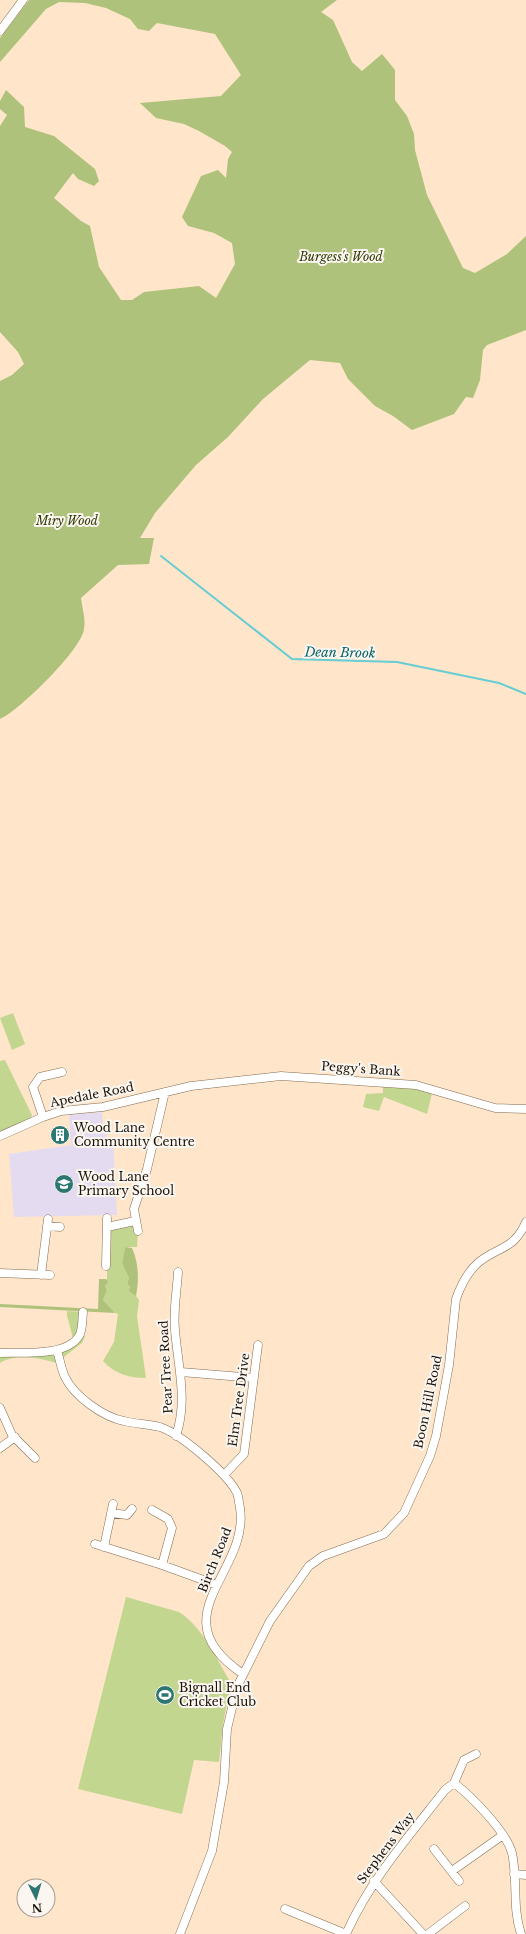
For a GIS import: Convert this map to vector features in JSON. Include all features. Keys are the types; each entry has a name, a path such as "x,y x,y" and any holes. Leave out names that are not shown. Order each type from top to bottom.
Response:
{"street":[{"path":"0,31 23,0"},
{"path":"43,1117 33,1087 40,1077 62,1072"},
{"name":"Peggy's Bank","path":"191,1086 281,1076 416,1085 495,1108 526,1109"},
{"name":"Apedale Road","path":"0,1136 43,1117 61,1111 104,1107 191,1086"},
{"path":"138,1231 134,1209 147,1169 165,1092"},
{"path":"106,1266 107,1222 135,1221"},
{"name":"Boon Hill Road","path":"180,1934 212,1851 223,1794 228,1718 243,1674 270,1621 309,1566 323,1556 384,1534 404,1513 430,1456 436,1436 449,1365 456,1299 459,1289 474,1267 513,1242 526,1222"},
{"path":"0,1273 46,1275 47,1223 60,1227"},
{"name":"Pear Tree Road","path":"176,1436 182,1419 181,1372 174,1329 178,1272"},
{"path":"0,1353 57,1351 74,1343 80,1335 83,1312"},
{"name":"Elm Tree Drive","path":"224,1475 244,1454 258,1345"},
{"name":"Birch Road","path":"57,1351 65,1377 77,1394 88,1404 122,1421 161,1427 176,1436 204,1456 224,1475 237,1494 242,1521 238,1538 217,1585 205,1618 208,1635 215,1649 243,1674"},
{"path":"181,1372 254,1378"},
{"path":"0,1408 15,1437 32,1455 36,1446"},
{"path":"0,1448 15,1437"},
{"path":"104,1547 113,1504"},
{"path":"111,1513 127,1515 132,1509"},
{"path":"154,1509 168,1519 172,1528 162,1565"},
{"path":"95,1544 162,1565 217,1585"},
{"name":"Stephens Way","path":"346,1934 359,1906 374,1881 445,1790 454,1783 464,1760 476,1754"},
{"path":"454,1783 468,1793 503,1835 511,1852 514,1874 516,1918 521,1934"},
{"path":"452,1871 503,1835"},
{"path":"434,1849 459,1880"},
{"path":"514,1874 526,1875"},
{"path":"374,1881 423,1934"},
{"path":"428,1934 465,1906"},
{"path":"285,1909 346,1934"}],"shaded area":[{"name":"Wood Lane Primary School","path":"102,1112 103,1129 106,1129 107,1140 113,1140 117,1215 14,1217 9,1154 71,1145 69,1115"}],"green space":[{"name":"Burgess's Wood","path":"29,0 337,0 321,12 333,20 352,62 362,71 382,54 395,70 395,100 407,116 414,134 415,150 427,195 463,268 475,273 507,254 526,236 526,330 487,345 483,350 480,380 473,398 466,397 454,414 412,430 393,416 375,406 348,379 340,363 310,360 263,399 228,437 196,465 155,513 140,538 154,538 149,564 118,565 81,598 84,629 81,638 73,650 62,664 34,692 9,714 0,719 0,381 12,375 24,364 18,352 0,332 0,126 7,115 0,109 0,101 6,90 24,107 25,127 54,136 95,169 99,181 94,186 78,179 73,173 54,198 81,221 90,226 99,267 121,300 132,300 144,292 199,286 216,298 235,264 232,243 214,233 188,226 182,217 201,176 218,170 226,178 228,159 232,152 225,146 184,124 156,118 140,103 221,96 241,75 215,34 157,23 149,31 138,29 130,19 106,8 85,3 59,2 46,9 0,62 0,38"},
{"path":"13,1013 25,1044 12,1050 0,1018"},
{"path":"5,1060 32,1115 29,1121 0,1131 0,1061"},
{"path":"383,1087 418,1089 432,1093 427,1114 384,1097 379,1111 363,1107 366,1094 383,1093"},
{"path":"135,1221 138,1231 137,1247 125,1247 122,1263 129,1278 127,1284 139,1300 137,1316 146,1378 134,1377 117,1372 103,1361 114,1342 118,1314 115,1313 103,1300 107,1290 105,1285 107,1282 107,1227"},
{"path":"125,1247 132,1248 136,1260 138,1284 136,1296 129,1291 130,1287 127,1284 129,1278 122,1263"},
{"path":"99,1279 106,1279 108,1282 105,1286 107,1290 103,1300 115,1313 0,1307 0,1304 98,1309"},
{"path":"67,1311 83,1312 80,1335 85,1336 82,1343 60,1360 61,1364 22,1357 0,1363 0,1353 57,1351 74,1343"},
{"name":"Bignall End Cricket Club","path":"126,1597 179,1612 188,1618 209,1644 231,1683 223,1724 219,1762 194,1760 182,1814 78,1789"}],"waterway":[{"name":"Dean Brook","path":"161,556 292,659 397,662 499,683 526,694"}],"place":[{"name":"Wood Lane Community Centre","path":"60,1135"},
{"name":"Wood Lane Primary School","path":"64,1184"},
{"name":"Bignall End Cricket Club","path":"165,1695"}],"park label":[{"name":"Miry Wood","path":"67,521"}]}
